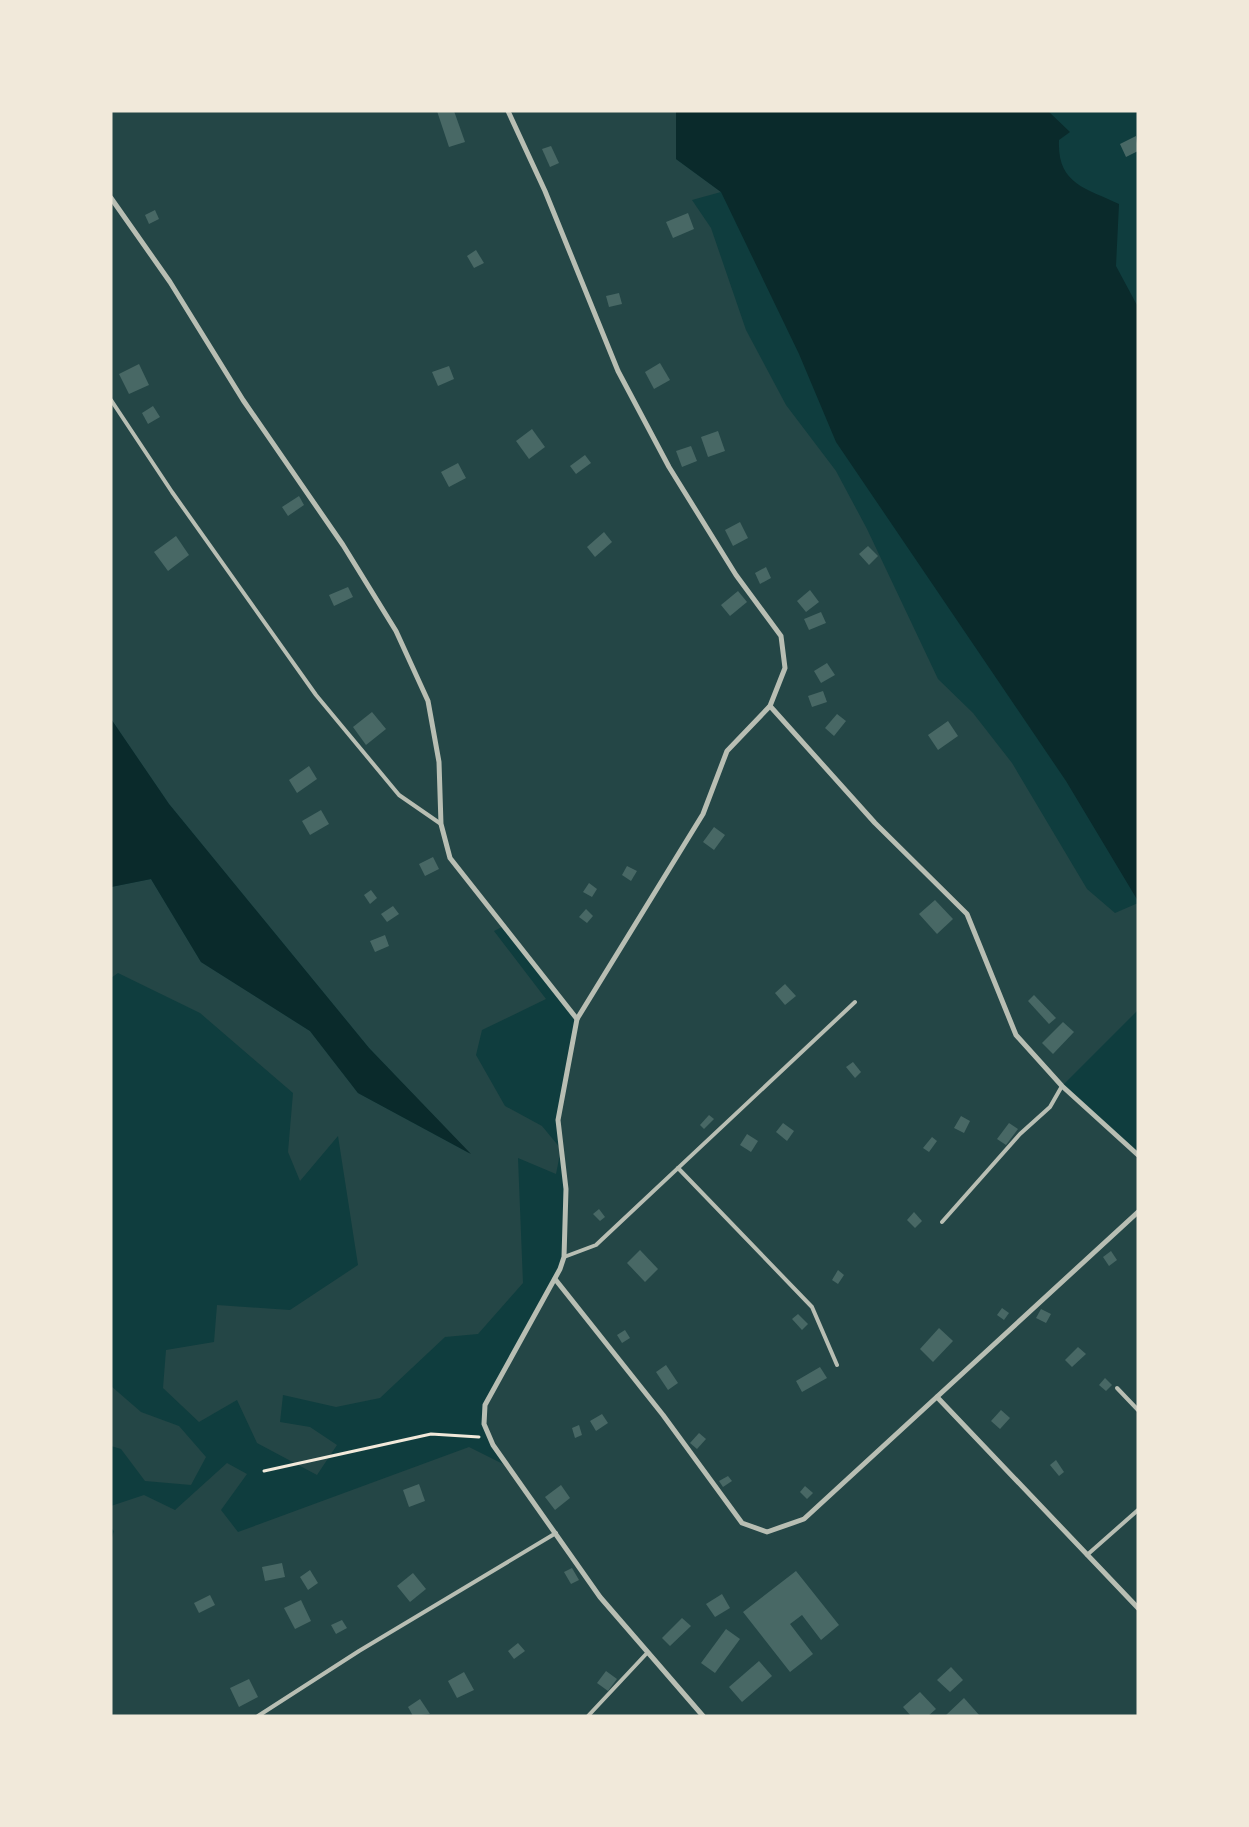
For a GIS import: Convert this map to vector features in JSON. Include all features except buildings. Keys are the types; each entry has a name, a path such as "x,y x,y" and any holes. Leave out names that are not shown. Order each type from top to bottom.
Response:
{"street":[{"path":"508,111 545,192 618,370 669,467 736,575 781,636 785,668 770,706 727,751 703,814 576,1019 558,1120 566,1189 564,1257 555,1279 485,1405 484,1424 493,1445 600,1597 703,1716"},
{"path":"111,198 170,282 243,400 343,545 396,631 428,701 439,762 441,824 450,858 576,1019"},
{"path":"770,706 876,823 967,914 1016,1035 1062,1086 1138,1155"},
{"path":"555,1279 663,1415 742,1523 767,1532 804,1519 1138,1212"},
{"path":"936,1397 1138,1608"}],"lane":[{"path":"111,400 172,492 316,695 399,795 441,824"},
{"path":"564,1257 596,1245 855,1002"},
{"path":"942,1222 1020,1134 1050,1108 1062,1086"},
{"path":"678,1168 812,1307 837,1365"},
{"path":"1117,1388 1138,1410"},
{"path":"1087,1555 1138,1510"},
{"path":"258,1716 358,1651 556,1533"},
{"path":"588,1716 647,1653"}],"path":[{"path":"264,1471 431,1434 490,1438"}],"shaded area":[{"path":"111,111 676,111 676,159 721,192 692,200 711,228 746,330 786,405 836,471 867,529 938,679 973,713 1012,763 1087,889 1115,913 1138,903 1138,1010 1062,1086 1138,1155 1138,1716 111,1716 111,1541 114,1531 111,1528 111,1506 144,1495 175,1510 227,1463 247,1474 221,1510 238,1532 469,1447 507,1466 484,1424 485,1405 564,1257 566,1189 561,1149 556,1174 518,1158 523,1283 478,1334 445,1337 380,1398 336,1407 283,1395 280,1422 310,1427 337,1445 317,1475 257,1443 237,1400 199,1422 163,1388 166,1350 214,1342 217,1305 290,1310 358,1265 338,1136 300,1181 288,1152 293,1093 200,1013 118,973 111,978 111,887 151,879 201,962 310,1031 358,1093 469,1153 369,1048 169,804 111,719","holes":["504,926 577,1019 558,1120 561,1149 542,1126 505,1106 476,1055 482,1030 546,999 494,931"]},
{"path":"676,111 1048,111 1070,132 1059,140 1060,155 1068,175 1085,188 1119,204 1116,266 1138,307 1138,901 1066,781 836,442 799,354 721,192 676,159"},
{"path":"111,719 169,804 369,1048 471,1154 358,1093 310,1031 201,962 151,879 111,887"},
{"path":"111,1386 141,1412 179,1426 206,1457 191,1485 145,1481 121,1449 111,1446"}]}
